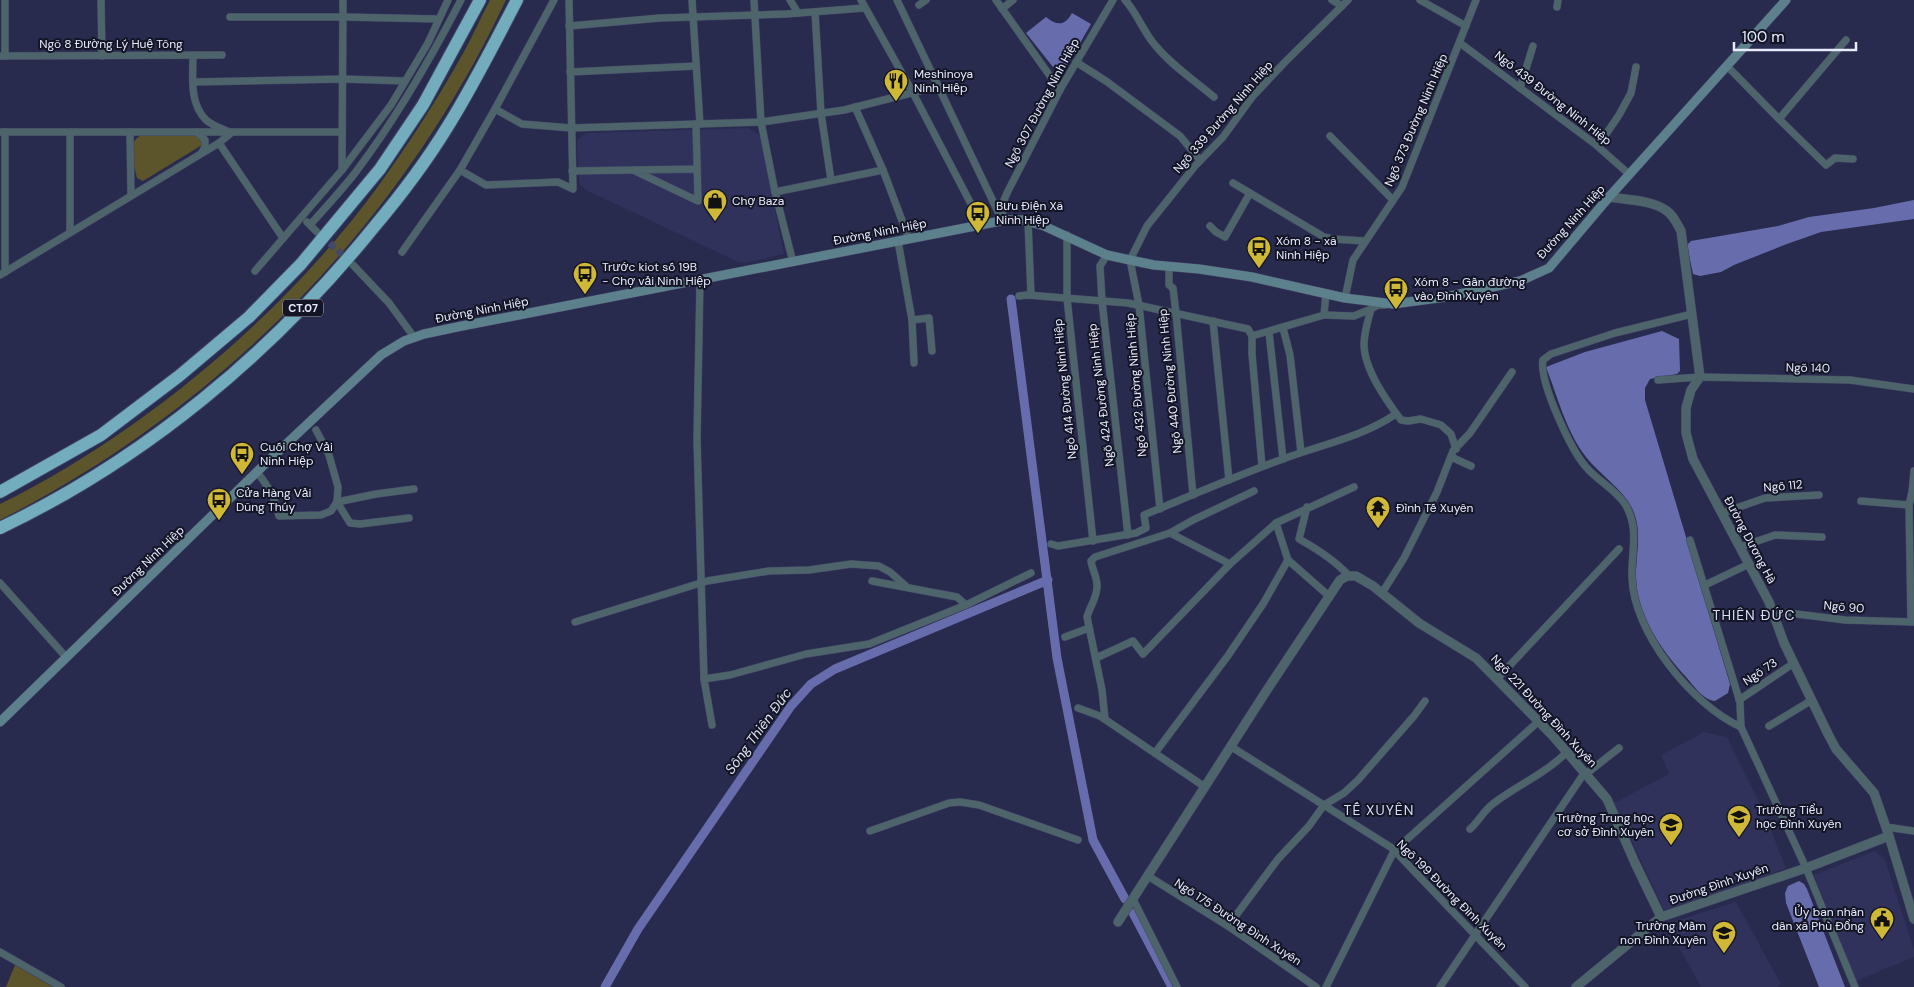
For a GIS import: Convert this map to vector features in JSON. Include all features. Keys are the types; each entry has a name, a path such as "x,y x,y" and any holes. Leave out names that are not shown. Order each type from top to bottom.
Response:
{"highway":[{"name":"CT.07","path":"0,492 101,435 171,382 248,317 301,264 380,168 418,113 480,0"},
{"name":"CT.07","path":"0,528 30,514 118,463 196,404 269,343 321,290 403,192 448,127 517,0"}],"main road":[{"name":"Đường Ninh Hiệp","path":"0,722 256,472 381,355 404,341 457,327 1002,221 1028,221 1067,235 1107,255 1130,260 1252,277 1345,298 1393,304 1446,297 1520,281 1549,268 1784,1"}],"street":[{"path":"2,56 4,0"},
{"path":"101,0 102,56"},
{"path":"342,170 343,0"},
{"path":"255,271 342,170 391,105 428,42 448,0"},
{"path":"310,225 354,174 390,124 438,46 461,0"},
{"path":"402,252 460,170 496,109 554,0"},
{"path":"460,170 486,185 558,182 573,189 569,0"},
{"path":"633,170 698,202 698,124 692,0"},
{"path":"754,0 760,122 793,262"},
{"path":"790,0 798,13"},
{"path":"861,0 913,93 982,225"},
{"path":"897,0 1002,221"},
{"path":"919,5 926,0"},
{"path":"996,0 1060,90"},
{"path":"1002,9 1013,0"},
{"name":"Ngõ 307 Đường Ninh Hiệp","path":"1002,221 1004,200 1060,90 1113,0"},
{"path":"1125,0 1156,47 1214,97"},
{"path":"1332,0 1342,6"},
{"name":"Ngõ 339 Đường Ninh Hiệp","path":"1130,260 1147,226 1200,160 1223,137 1259,89 1348,0"},
{"path":"1420,0 1466,26"},
{"name":"Ngõ 373 Đường Ninh Hiệp","path":"1345,298 1353,260 1402,187 1476,0"},
{"path":"569,26 864,8"},
{"path":"815,12 820,113 831,180"},
{"path":"230,17 439,19"},
{"path":"1779,119 1846,40"},
{"name":"Ngõ 439 Đường Ninh Hiệp","path":"1460,42 1598,146 1630,174"},
{"path":"1520,88 1533,46"},
{"path":"193,55 193,97 206,119 231,133"},
{"name":"Ngõ 8 Đường Lý Huệ Tông","path":"2,56 222,55"},
{"path":"1076,62 1106,81 1180,136 1200,160"},
{"path":"570,72 696,66"},
{"path":"1727,66 1826,165 1835,158 1853,159"},
{"path":"1598,146 1620,115 1631,93 1636,67"},
{"path":"193,82 343,79 405,81"},
{"path":"496,109 522,124 571,128 760,122 855,107 939,86"},
{"path":"855,107 909,239"},
{"path":"3,274 2,132 342,132"},
{"path":"70,132 70,232"},
{"path":"130,132 131,195"},
{"path":"196,132 203,138 205,143 200,154"},
{"path":"3,274 219,143 231,133"},
{"path":"1330,136 1393,200"},
{"path":"219,143 283,238"},
{"path":"572,171 697,169"},
{"path":"775,192 882,170"},
{"path":"1233,182 1324,237 1333,240 1365,241"},
{"path":"1210,226 1225,237 1250,193"},
{"path":"1610,197 1654,205 1667,211 1675,219 1681,231 1700,377"},
{"path":"301,217 317,232"},
{"path":"1028,221 1031,295"},
{"name":"Ngõ 414 Đường Ninh Hiệp","path":"1067,235 1067,298 1093,541"},
{"path":"898,241 912,320 914,363"},
{"name":"Ngõ 424 Đường Ninh Hiệp","path":"1107,255 1100,266 1102,301 1128,535"},
{"name":"Ngõ 432 Đường Ninh Hiệp","path":"1130,260 1140,305 1160,509"},
{"path":"353,265 389,303 414,337"},
{"name":"Ngõ 440 Đường Ninh Hiệp","path":"1169,266 1169,285 1173,288 1176,313 1193,495"},
{"path":"700,280 697,439 704,679 712,725"},
{"path":"1324,315 1326,294"},
{"path":"1019,296 1031,295 1140,305 1248,329 1252,336 1262,466"},
{"path":"1252,336 1324,315 1354,316 1378,305 1393,304"},
{"path":"1371,309 1364,342 1367,362 1372,374 1399,417 1408,421 1421,420 1441,424 1451,434 1456,449"},
{"path":"1692,314 1615,333 1550,354 1543,360 1542,365 1557,415 1568,439 1586,467 1618,495 1631,517 1635,549 1632,577 1633,592 1644,626 1665,660 1708,706 1728,721 1741,727"},
{"path":"912,320 929,318 932,351"},
{"path":"1213,321 1229,480"},
{"path":"1283,328 1290,355 1301,452"},
{"path":"1269,332 1283,459"},
{"path":"1382,593 1404,558 1437,492 1451,457 1512,372"},
{"name":"Ngõ 140","path":"1658,380 1700,377 1850,380 1914,389"},
{"name":"Đường Dương Hà","path":"1700,377 1691,390 1686,408 1686,432 1693,459 1772,610 1794,663 1836,749 1874,793 1914,919"},
{"path":"1051,544 1058,546 1136,534 1146,528 1144,515 1262,466 1301,452 1352,438 1399,417"},
{"path":"256,472 269,487 279,516 321,515 331,511 337,502 338,487 329,455 316,430"},
{"path":"1451,457 1471,466"},
{"path":"1912,622 1909,505 1914,472"},
{"path":"1096,658 1133,641 1143,654 1230,564 1276,523 1307,507 1354,487"},
{"path":"337,502 414,489"},
{"path":"1105,719 1104,702 1087,617 1089,607 1096,596 1097,585 1091,561 1095,557 1170,533 1254,491"},
{"name":"Ngõ 112","path":"1722,513 1765,498 1819,495"},
{"path":"1861,501 1909,505"},
{"path":"337,502 350,522 360,524 410,518"},
{"path":"1118,922 1230,746 1329,596 1340,580 1349,576 1342,568 1318,550 1299,539 1307,507"},
{"path":"1276,523 1288,560 1329,596"},
{"path":"1170,533 1230,564"},
{"path":"1740,547 1775,535 1822,537"},
{"path":"1690,540 1739,700 1741,727 1806,868 1854,987"},
{"path":"1497,679 1620,550"},
{"path":"1155,753 1263,604 1288,560"},
{"path":"576,622 702,582 769,571 809,570 851,564 879,566 890,572 907,587"},
{"path":"1704,585 1749,564"},
{"path":"704,679 730,675 806,654 869,644 966,605 1031,573"},
{"name":"Ngõ 221 Đường Đình Xuyên","path":"1349,576 1356,576 1382,593 1419,623 1476,658 1539,721 1607,799 1635,863 1662,917"},
{"path":"872,581 957,597 966,605"},
{"path":"0,582 66,656"},
{"name":"Ngõ 90","path":"1772,610 1845,620 1912,622"},
{"path":"1065,637 1089,628"},
{"name":"Ngõ 73","path":"1739,700 1794,663"},
{"path":"1228,926 1278,859 1309,826 1324,805 1344,793 1358,780 1414,716 1425,700"},
{"path":"1769,726 1812,700"},
{"path":"1078,708 1105,719 1205,787"},
{"path":"1326,987 1394,851 1539,721"},
{"name":"Ngõ 199 Đường Đình Xuyên","path":"1230,746 1394,851 1525,987"},
{"path":"1440,987 1585,773 1619,748"},
{"path":"1470,829 1492,804 1524,782 1533,779 1567,752"},
{"path":"870,832 949,803 960,802 979,805 1078,840"},
{"path":"1886,827 1914,831"},
{"name":"Đường Đình Xuyên","path":"1576,987 1662,917 1806,868 1889,836"},
{"name":"Ngõ 175 Đường Đình Xuyên","path":"1148,876 1228,926 1316,987"},
{"path":"1133,900 1177,987"},
{"path":"0,952 61,987"}],"shaded area":[{"path":"490,0 506,0 463,82 414,160 358,233 296,302 230,365 158,423 81,475 0,520 0,504 106,443 158,406 256,324 301,279 342,233 400,156 466,49"},
{"path":"1072,13 1091,24 1068,64 1060,69 1053,67 1026,33 1046,17 1060,23 1067,20"},
{"name":"Chợ Baza","path":"749,128 760,136 784,254 747,263 738,262 586,190 579,183 577,140 586,133"},
{"path":"141,135 197,136 202,140 202,145 143,181 137,178 134,166 134,142"},
{"path":"1914,200 1914,219 1821,232 1734,265 1721,272 1700,276 1693,274 1687,245 1691,241 1778,226 1809,217 1874,208"},
{"path":"1662,331 1679,339 1680,371 1677,374 1650,379 1645,388 1645,400 1730,684 1728,693 1715,701 1703,695 1676,666 1650,628 1639,601 1636,571 1638,531 1632,508 1616,487 1586,457 1579,447 1563,414 1546,367 1585,352"},
{"path":"1704,732 1727,737 1762,808 1786,868 1732,889 1664,910 1614,803 1669,774 1661,755"},
{"path":"1875,851 1885,860 1914,950 1914,957 1856,981 1814,875"},
{"path":"1799,881 1807,889 1845,987 1819,987 1786,903 1785,893 1788,886"},
{"name":"Trường Mầm non Đình Xuyên","path":"1736,902 1781,984 1777,987 1701,987 1666,924"},
{"path":"15,965 53,987 6,987"}],"waterway":[{"path":"1011,299 1057,658 1093,840 1125,899"},
{"name":"Sông Thiên Đức","path":"605,987 638,929 791,706 811,684 835,669 1048,580"},
{"path":"1133,913 1172,987"}],"tunnel":[{"path":"322,236 349,261"}],"place":[{"name":"Meshinoya Ninh Hiệp","path":"896,102"},
{"name":"Chợ Baza","path":"715,222"},
{"name":"Bưu Điện Xã Ninh Hiệp","path":"978,234"},
{"name":"Xóm 8 - xã Ninh Hiệp","path":"1259,269"},
{"name":"Trước kiot số 19B - Chợ vải Ninh Hiệp","path":"585,295"},
{"name":"Xóm 8 - Gần đường vào Đình Xuyên","path":"1396,310"},
{"name":"Cuối Chợ Vải Ninh Hiệp","path":"242,475"},
{"name":"Cửa Hàng Vải Dũng Thúy","path":"219,521"},
{"name":"Đình Tế Xuyên","path":"1378,529"},
{"name":"Trường Tiểu học Đình Xuyên","path":"1739,838"},
{"name":"Trường Trung học cơ sở Đình Xuyên","path":"1671,846"},
{"name":"Ủy ban nhân dân xã Phù Đổng","path":"1882,940"},
{"name":"Trường Mầm non Đình Xuyên","path":"1724,954"}],"district":[{"name":"THIÊN ĐỨC","path":"1754,615"},
{"name":"TẾ XUYÊN","path":"1379,810"}]}
